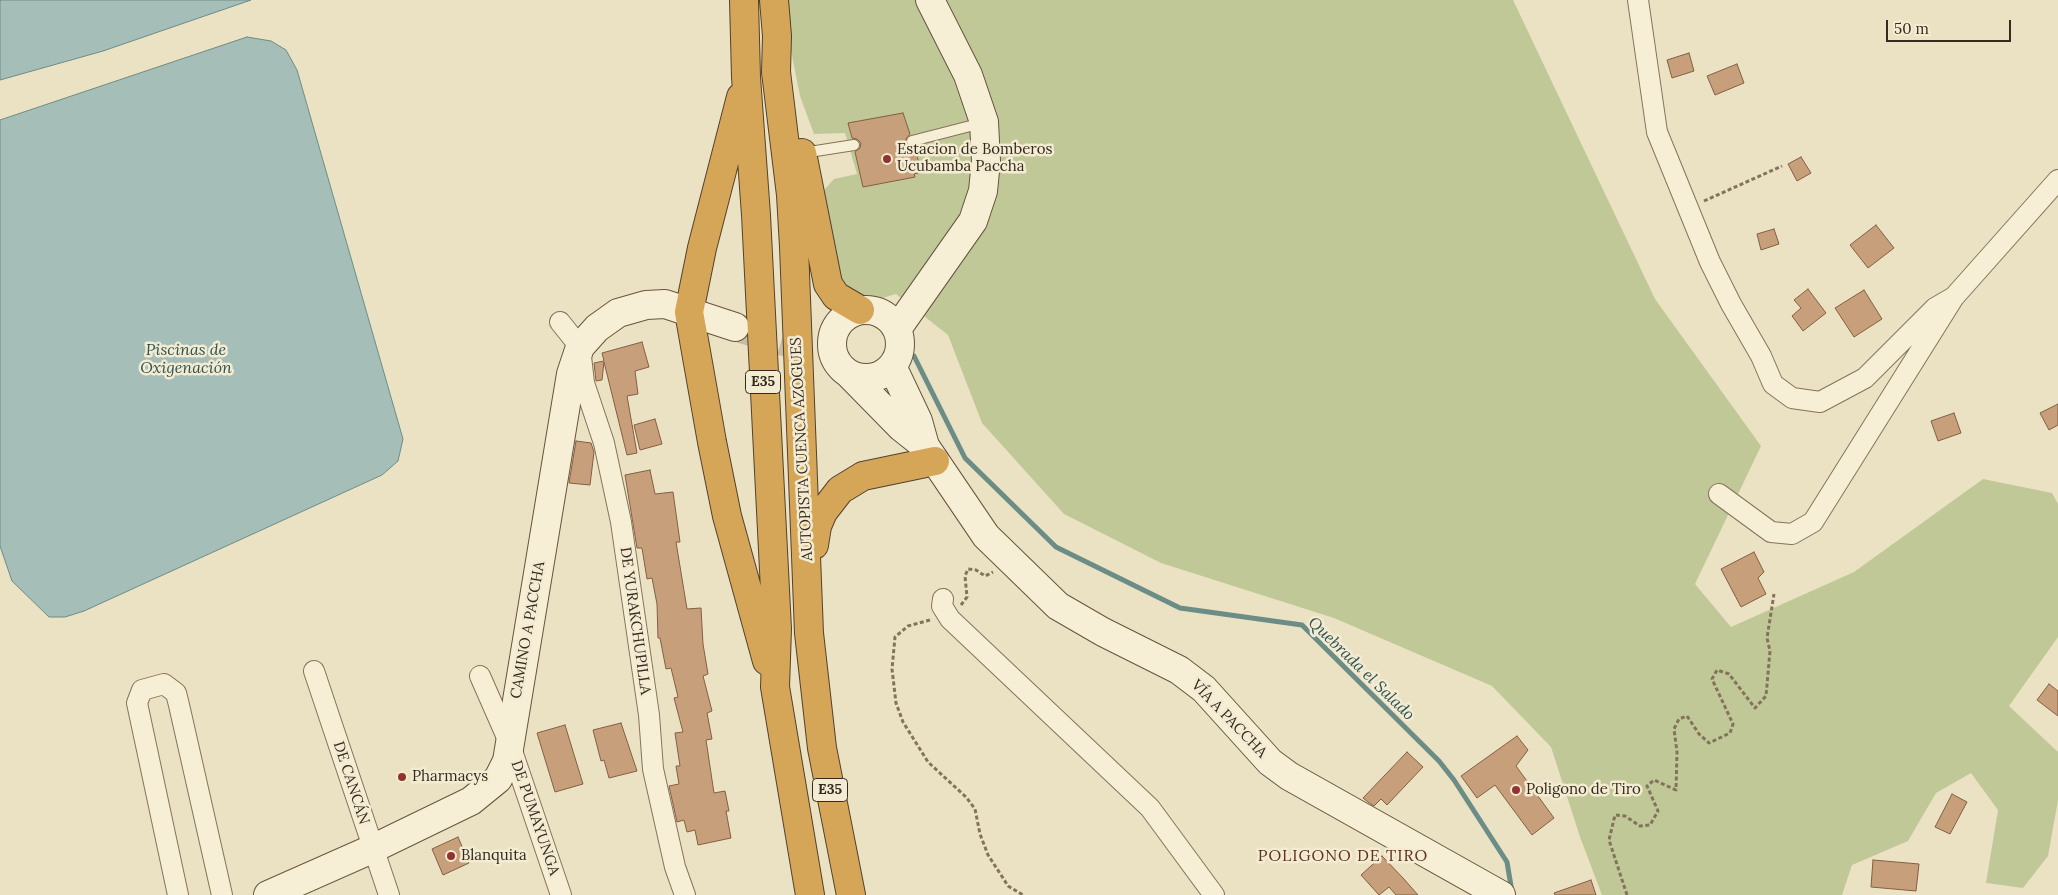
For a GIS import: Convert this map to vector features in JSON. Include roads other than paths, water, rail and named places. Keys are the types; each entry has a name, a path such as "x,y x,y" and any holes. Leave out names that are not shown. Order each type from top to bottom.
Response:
{"highway":[{"name":"E35","path":"744,0 746,77 756,215 777,629 775,687 810,895"},
{"name":"AUTOPISTA CUENCA AZOGUES","path":"774,0 777,36 776,72 794,248 809,633 822,748 851,895"},
{"path":"777,36 828,284 836,296 860,310"},
{"path":"746,77 702,248 689,312 727,516 775,687"},
{"path":"808,604 817,526 823,512 840,490 863,476 930,454"}],"main road":[{"path":"897,329 973,221 983,190 986,161 984,122 968,74 930,0"},
{"name":"CAMINO A PACCHA","path":"268,895 372,849 471,800 498,778 506,761 571,374 580,347 598,328 618,313 646,305 665,304 735,327"},
{"path":"860,310 882,313 891,320 897,329 900,348 892,366 884,374 873,378 850,375 821,350 831,340 840,320 860,310"},
{"name":"VÍA A PACCHA","path":"892,366 918,421 930,454"},
{"name":"VÍA A PACCHA","path":"850,375 930,454 986,536 1058,606 1102,632 1158,658 1198,684 1270,762 1288,776 1501,895"}],"street":[{"path":"1638,0 1657,132 1710,262 1731,304 1762,356 1773,384 1792,398 1820,402 1865,378 1935,308 1954,297"},
{"path":"1720,494 1771,532 1792,534 1813,522 1954,297 2058,180"},
{"path":"560,322 580,347"},
{"name":"DE YURAKCHUPILLA","path":"580,347 584,383 604,443 621,522 649,715 653,769 675,868 685,895"},
{"path":"943,599 942,606 950,619 1150,808 1214,895"},
{"name":"DE CANCÁN","path":"314,671 372,849 389,895"},
{"name":"DE PUMAYUNGA","path":"480,676 509,742 561,895"},
{"path":"178,895 137,703 142,690 164,684 176,693 222,895"}],"lane":[{"path":"912,141 984,122"},
{"path":"802,153 854,145"}],"water":[{"path":"0,0 251,0 103,51 0,80"},
{"name":"Piscinas de Oxigenación","path":"247,37 271,41 286,50 297,70 403,439 398,461 382,475 84,611 65,617 49,617 12,581 0,546 0,120"}],"waterway":[{"name":"Quebrada el Salado","path":"914,356 965,458 1056,547 1180,608 1302,625 1439,761 1454,780 1507,862 1512,892"}],"tunnel":[{"path":"741,329 810,350"}],"place":[{"name":"Estacion de Bomberos Ucubamba Paccha","path":"887,159"},
{"name":"Pharmacys","path":"402,777"},
{"name":"Poligono de Tiro","path":"1516,790"},
{"name":"Blanquita","path":"451,856"}],"district":[{"name":"POLIGONO DE TIRO","path":"1343,856"}]}
